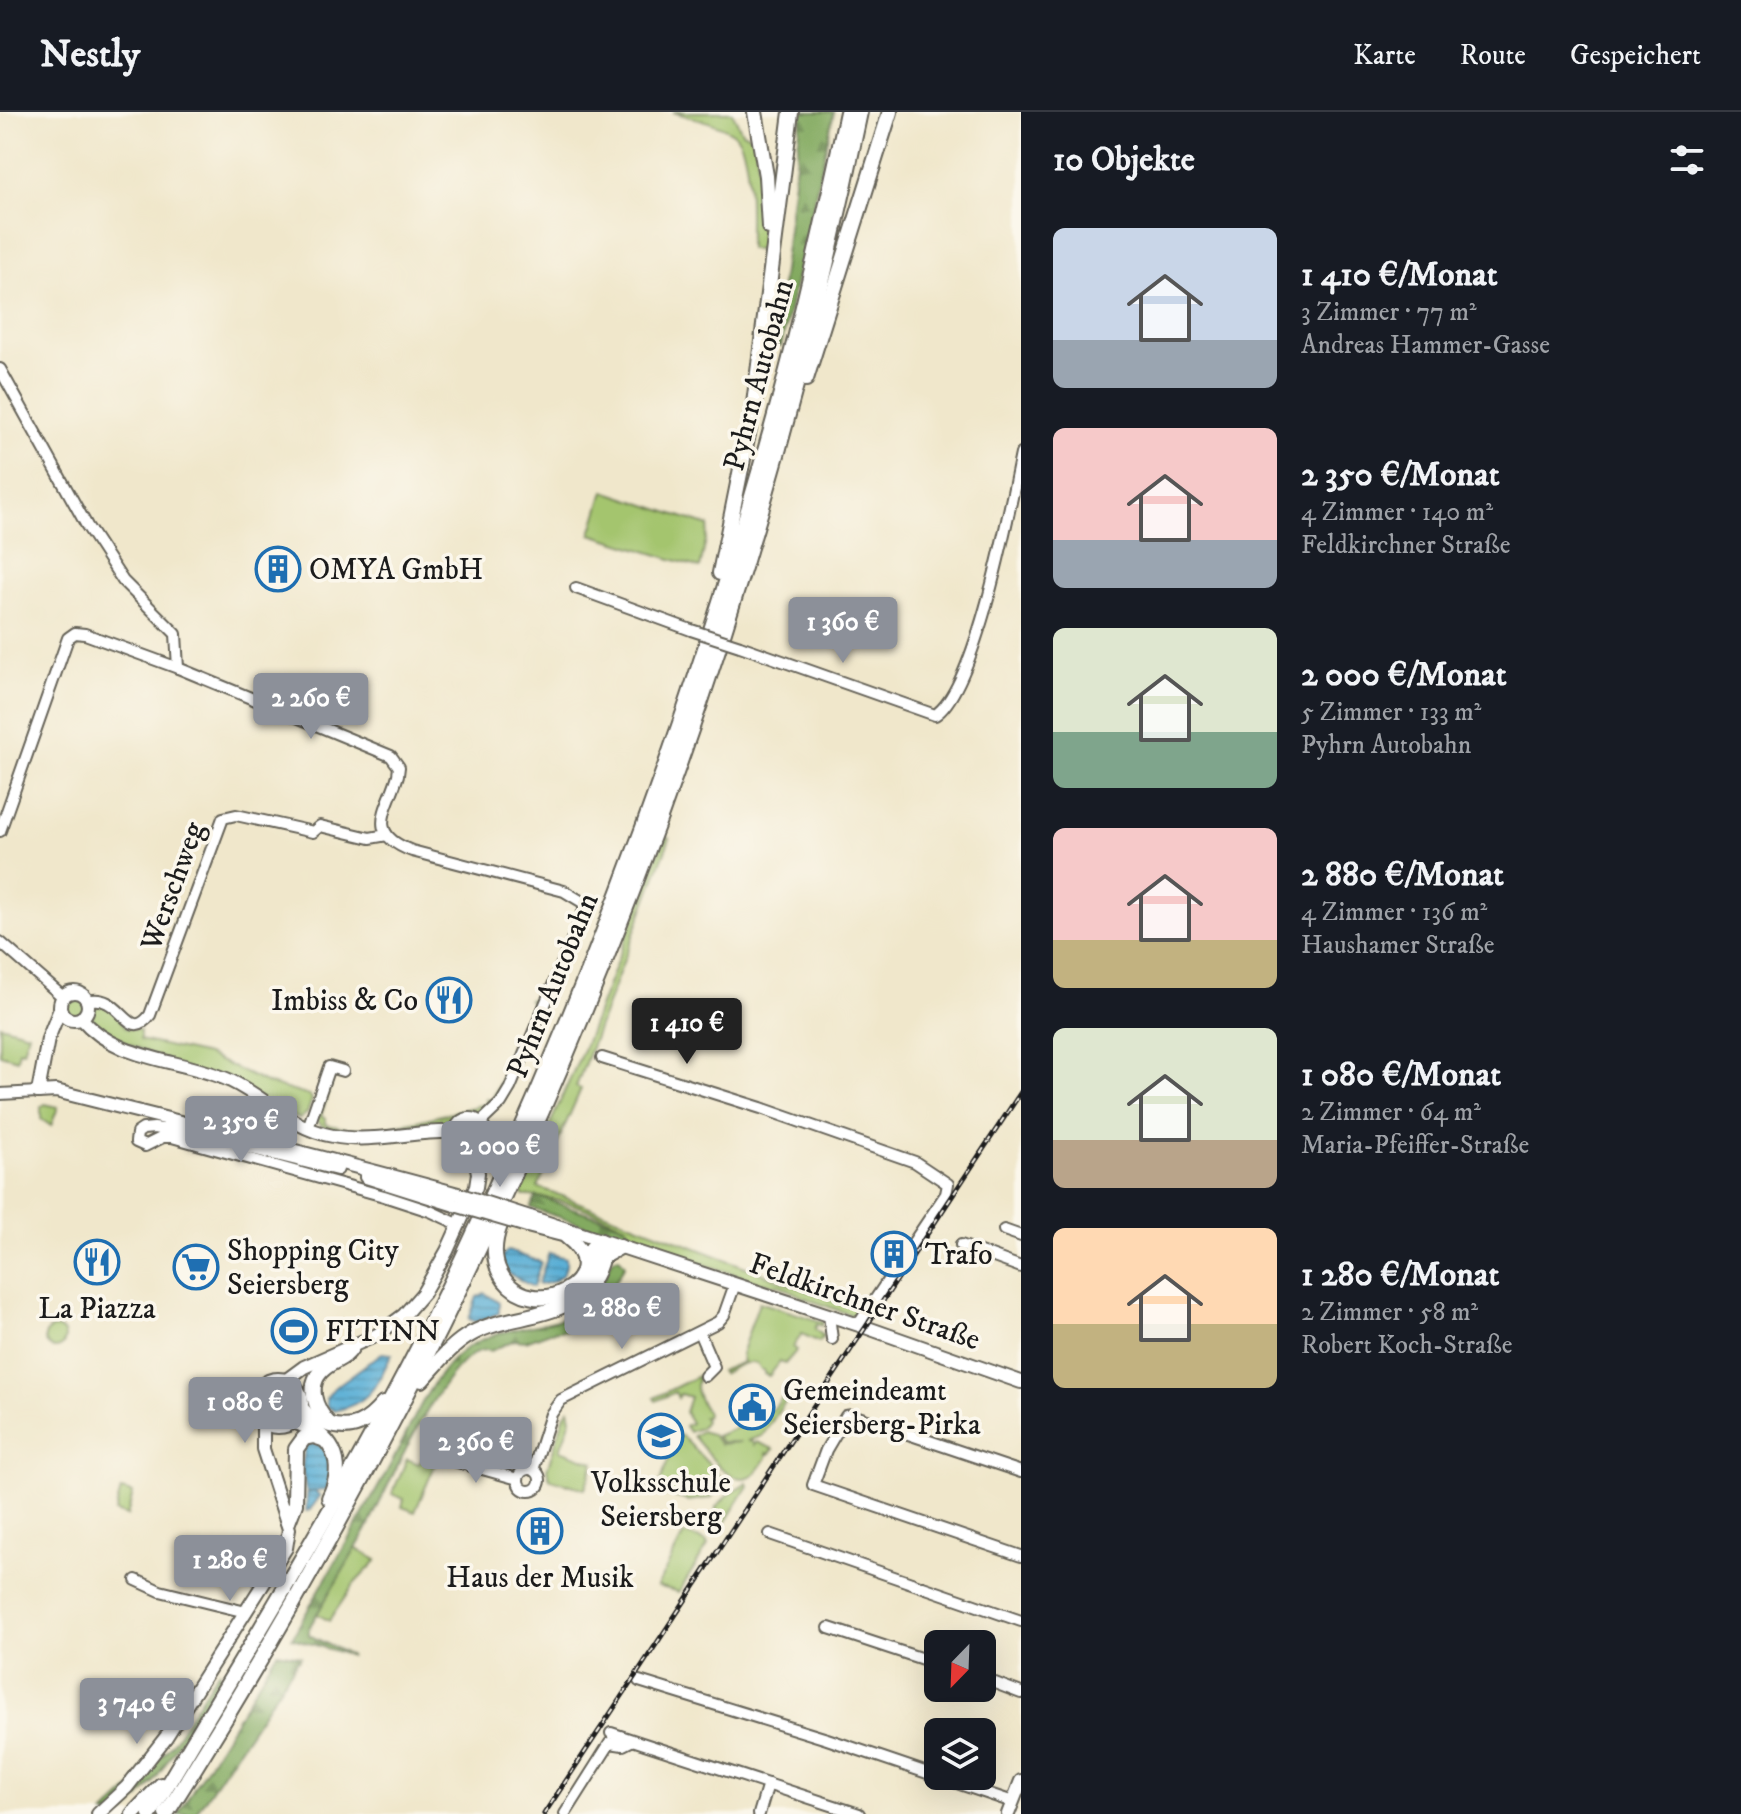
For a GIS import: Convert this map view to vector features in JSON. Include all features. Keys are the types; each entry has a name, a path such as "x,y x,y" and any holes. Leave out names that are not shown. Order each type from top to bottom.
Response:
{"highway":[{"path":"755,112 766,176 770,270"},
{"path":"711,628 754,404 791,112"},
{"name":"Pyhrn Autobahn","path":"150,1814 347,1482 401,1382 469,1246 571,1013 649,812 711,628 775,417 847,112"},
{"name":"Pyhrn Autobahn","path":"166,1814 277,1635 408,1395 507,1194 584,1017 654,837 733,611 777,459 829,253 860,112"},
{"path":"777,459 794,418 890,112"},
{"path":"507,1194 507,1207 496,1235 494,1251 496,1263 506,1282 522,1294 550,1298 572,1286 582,1274 592,1248 601,1241"},
{"path":"567,1237 583,1252 586,1264"},
{"path":"408,1395 454,1345 470,1334 488,1326 547,1314 572,1302 587,1288 602,1257 601,1241"},
{"path":"602,1257 620,1247"},
{"path":"313,1539 333,1490 338,1468 315,1406 316,1379 327,1366 347,1356 352,1347"},
{"path":"288,1522 295,1504 298,1444 308,1436 354,1427 372,1417 401,1382"},
{"path":"297,1415 312,1418 327,1432"},
{"path":"133,1814 176,1771"}],"main road":[{"path":"38,1092 48,1039 68,1011 75,992 83,995 87,1001 87,1011 68,1011"},
{"path":"68,1011 114,1045 232,1081 283,1116 308,1128 354,1138 456,1132"},
{"name":"Feldkirchner Straße","path":"38,1092 56,1091 314,1154 735,1284 1021,1382"},
{"name":"Feldkirchner Straße","path":"38,1092 54,1099 457,1200"},
{"path":"473,1119 484,1129 483,1139 473,1147 460,1144 456,1132 465,1120 473,1119"},
{"path":"285,1381 304,1367 387,1329 414,1304 460,1225 478,1178 473,1147"},
{"name":"Feldkirchner Straße","path":"528,1221 567,1237 601,1241"},
{"path":"267,1457 270,1440 278,1427 297,1415 298,1392 305,1376 321,1361"},
{"path":"98,1814 149,1761 286,1548 288,1522 263,1449 263,1422 254,1408 258,1390 271,1380 285,1381 298,1392"},
{"path":"263,1422 278,1427"},
{"path":"1010,1808 1021,1781"}],"street":[{"path":"0,369 87,526 123,581 176,634 178,668"},
{"path":"576,588 935,715 945,709 961,680 993,580 1021,454"},
{"path":"0,831 71,635 85,634 178,668 391,756 399,767 383,815 382,826 387,835"},
{"name":"Werschweg","path":"87,1001 105,999 127,1021 136,1024 146,1021 223,818 236,815 313,832 320,826 370,838 387,835 395,843 412,851 564,891 584,903 577,928 510,1088 497,1108 480,1123"},
{"path":"0,942 68,1011"},
{"path":"602,1058 761,1108 915,1162 948,1184 946,1194 858,1325"},
{"path":"308,1128 329,1067 343,1071"},
{"name":"Feldkirchner Straße","path":"0,1094 38,1092"},
{"path":"186,1132 143,1129 137,1133 136,1142 145,1146 163,1137 172,1137 384,1196 460,1225"},
{"path":"1004,1230 1021,1236"},
{"path":"961,1245 1021,1267"},
{"path":"533,1470 551,1414 561,1400 718,1322 724,1315 735,1284"},
{"path":"829,1315 832,1339"},
{"path":"699,1332 714,1367 705,1376"},
{"path":"1021,1472 848,1415 826,1450 813,1485 1021,1556"},
{"path":"443,1458 518,1479"},
{"path":"518,1479 523,1471 533,1470"},
{"path":"518,1479 522,1488 528,1491 534,1489 539,1478 533,1470"},
{"path":"538,1484 551,1489"},
{"path":"770,1534 1021,1621"},
{"path":"136,1580 160,1591 246,1612"},
{"path":"829,1628 924,1659"},
{"path":"639,1681 827,1739 1010,1808"},
{"path":"996,1683 1021,1693"},
{"path":"611,1733 859,1814"},
{"path":"565,1814 610,1743 623,1745 631,1741"},
{"path":"759,1814 768,1784"}],"green space":[{"path":"673,112 732,112 742,132 755,138 761,194 761,249 749,249 747,169 740,141 733,133 719,126"},
{"path":"802,112 834,112 781,347 774,346"},
{"path":"604,491 709,526 700,568 591,534"},
{"path":"665,836 670,838 576,1087 581,1089 538,1187 844,1305 865,1306 859,1318 779,1285 758,1282 630,1240 627,1227 590,1210 549,1198 523,1196 521,1190 582,1052"},
{"path":"74,995 82,998 85,1006 82,1014 74,1017 66,1014 63,1006 66,998"},
{"path":"532,998 536,1007 516,1060 503,1088 484,1111 466,1114 444,1124 414,1124 356,1134 329,1129 318,1122 332,1073 321,1116 326,1118 326,1124 344,1128 385,1127 486,1104 486,1099 492,1100 533,1003 529,1000"},
{"path":"101,1005 112,1009 126,1028 140,1030 140,1040 207,1055 266,1083 310,1096 312,1099 307,1113 300,1119 110,1036 92,1019 95,1008"},
{"path":"0,1025 28,1033 23,1051 19,1050 17,1059 0,1054"},
{"path":"45,1104 58,1107 51,1126 41,1119 41,1107"},
{"path":"470,1123 477,1126 480,1133 477,1140 470,1143 463,1140 460,1133 463,1126"},
{"path":"536,1196 627,1227 630,1240 531,1208"},
{"path":"619,1257 625,1265 591,1317 568,1330 550,1332 526,1341 514,1340 491,1351 475,1353 457,1368 439,1392 403,1454 361,1540 309,1628 309,1635 351,1656 292,1638 380,1484 427,1393 445,1368 470,1345 487,1337 543,1324 576,1312 593,1298 613,1259"},
{"path":"759,1302 823,1322 822,1326 817,1324 815,1329 823,1336 819,1342 802,1334 793,1347 797,1350 785,1364 780,1362 769,1376 752,1363 739,1365 722,1374 720,1371 743,1362 741,1354"},
{"path":"51,1328 59,1328 65,1338 59,1348 51,1348 45,1342 45,1334"},
{"path":"702,1374 696,1388 707,1413 700,1428 689,1432 685,1426 691,1423 685,1412 690,1397 680,1394 678,1398 675,1392 656,1401 654,1398"},
{"path":"277,1383 291,1389 297,1403 291,1417 277,1423 263,1417 257,1403 263,1389"},
{"path":"788,1390 791,1393 762,1436 747,1441 774,1449 767,1453 767,1458 754,1474 745,1478 728,1473 693,1436 701,1431 711,1434 720,1444 741,1442 721,1442 716,1436 758,1419 775,1407"},
{"path":"569,1409 571,1419 560,1450 594,1462 585,1489 550,1479 547,1469"},
{"path":"678,1435 722,1478 721,1486 711,1498 688,1501 646,1488 647,1484 658,1487"},
{"path":"407,1459 419,1464 422,1459 435,1465 415,1512 402,1507 404,1499 392,1494"},
{"path":"747,1483 717,1535 714,1535 716,1507"},
{"path":"121,1490 133,1493 127,1516 115,1512"},
{"path":"684,1534 706,1541 708,1545 679,1592 657,1586"},
{"path":"355,1548 377,1560 354,1584 329,1621 317,1614"},
{"path":"277,1652 301,1656 195,1814 178,1814"},
{"path":"219,1670 221,1676 154,1782 125,1814 104,1814 171,1745"}],"water":[{"path":"508,1251 541,1262 533,1287 506,1272 500,1257"},
{"path":"549,1253 566,1258 565,1270 554,1281 538,1284"},
{"path":"485,1293 499,1303 499,1313 476,1322 469,1319 477,1297"},
{"path":"382,1353 392,1354 376,1384 365,1397 335,1411 327,1407 326,1398 334,1388"},
{"path":"311,1443 320,1445 332,1462 327,1490 314,1491 320,1496 306,1511 307,1493 313,1492 306,1491 302,1468 305,1446"}],"railway":[{"path":"544,1814 1021,1092"}],"place":[{"name":"OMYA GmbH","path":"278,569"},
{"name":"Imbiss & Co","path":"449,1000"},
{"name":"Trafo","path":"894,1254"},
{"name":"La Piazza","path":"97,1262"},
{"name":"Shopping City Seiersberg","path":"196,1267"},
{"name":"FITINN","path":"294,1331"},
{"name":"Gemeindeamt Seiersberg-Pirka","path":"752,1407"},
{"name":"Volksschule Seiersberg","path":"661,1436"},
{"name":"Haus der Musik","path":"540,1531"}]}
